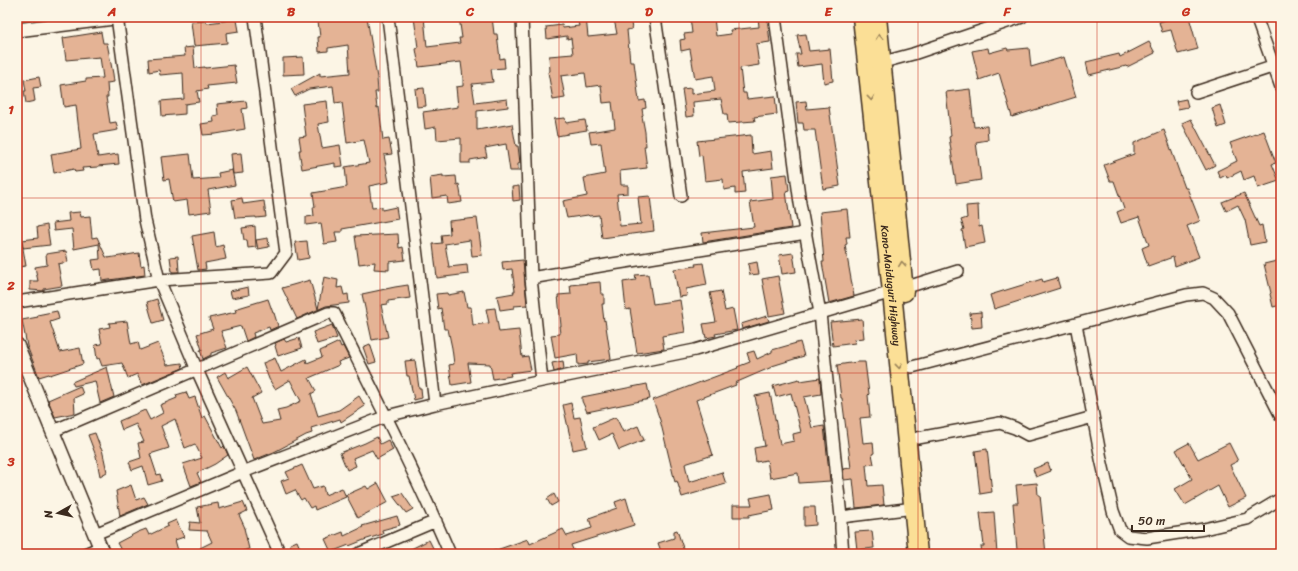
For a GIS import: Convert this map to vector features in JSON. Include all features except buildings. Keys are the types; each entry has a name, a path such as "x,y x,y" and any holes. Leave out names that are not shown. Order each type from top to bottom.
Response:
{"highway":[{"name":"Kano-Maiduguri Highway","path":"862,17 874,64 898,290 918,554"},
{"name":"Kano-Maiduguri Highway","path":"874,64 877,17"},
{"name":"Kano-Maiduguri Highway","path":"898,290 912,367 930,554"}],"street":[{"path":"17,30 119,17 145,220 159,280 197,370 280,554"},
{"path":"17,302 159,280 271,273 286,253 255,17"},
{"path":"388,17 435,404"},
{"path":"522,17 530,278 542,381"},
{"path":"655,17 681,196"},
{"path":"775,17 800,203 820,313 841,517 843,554"},
{"path":"874,64 982,31 1022,17"},
{"path":"1256,17 1277,66 1281,87"},
{"path":"1196,92 1277,66"},
{"path":"530,278 806,233"},
{"path":"95,534 243,472 387,416 542,381 695,350 958,271"},
{"path":"912,367 1186,295 1203,293 1214,298 1228,313 1281,416"},
{"path":"53,431 331,312 334,313 387,416 450,554"},
{"path":"1076,324 1101,459 1113,511 1120,530 1128,536 1147,538 1204,529 1247,519 1277,501"},
{"path":"17,345 102,550 85,554"},
{"path":"918,438 1000,423 1028,434 1093,417"},
{"path":"841,517 914,508"},
{"path":"358,554 436,521"}]}
